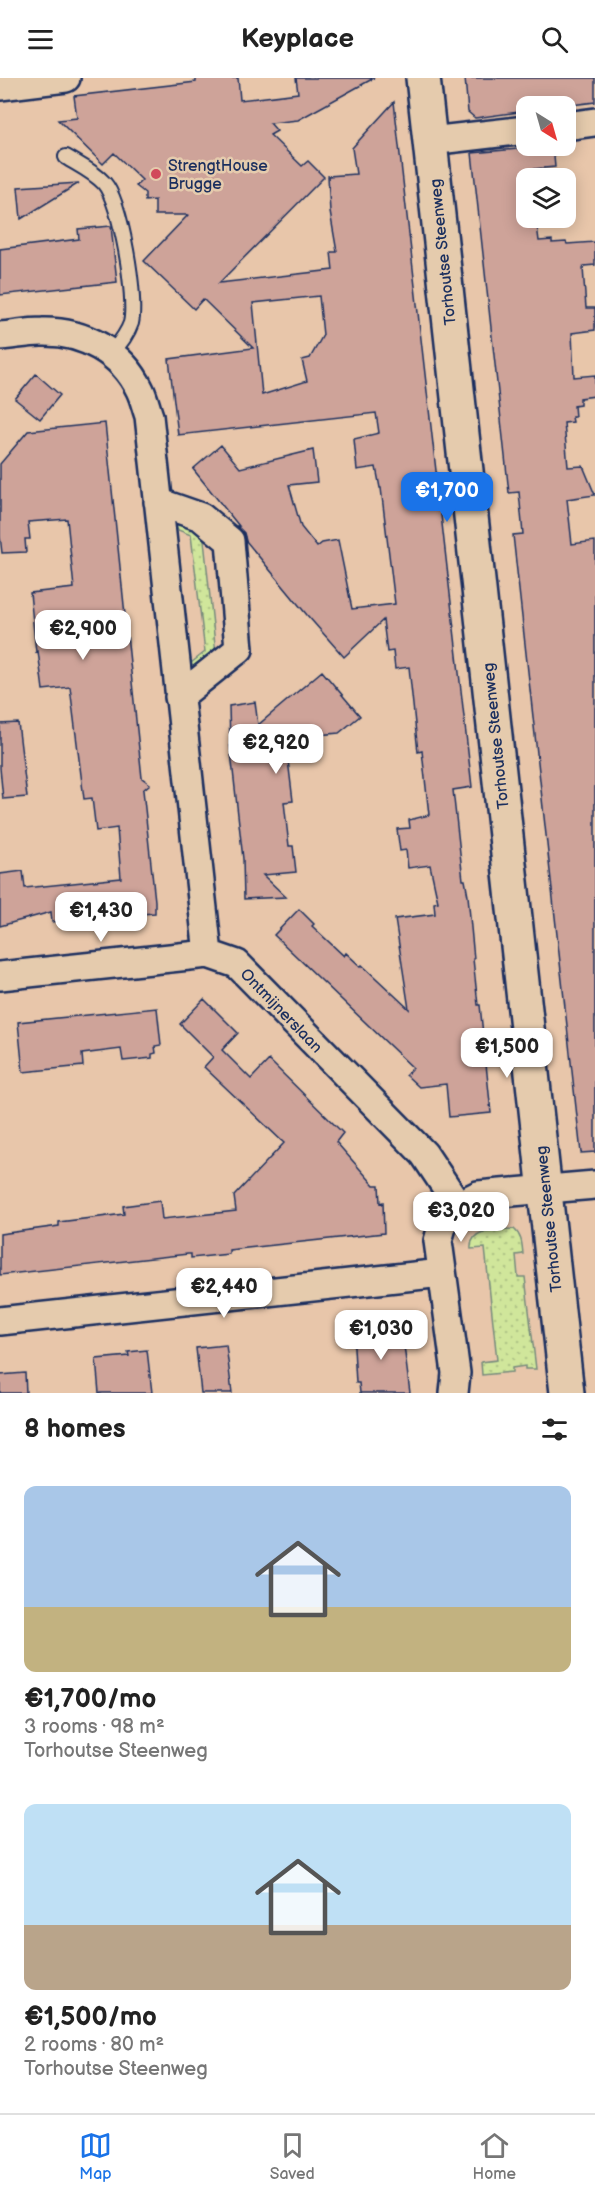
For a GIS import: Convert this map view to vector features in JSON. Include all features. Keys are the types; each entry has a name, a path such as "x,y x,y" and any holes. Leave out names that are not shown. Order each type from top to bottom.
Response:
{"main road":[{"name":"Torhoutse Steenweg","path":"423,78 567,1393"}],"street":[{"path":"0,86 66,78"},
{"path":"576,125 595,122"},
{"path":"430,141 516,131"},
{"path":"0,336 42,332 73,334 111,354 128,371 141,390 149,416 208,954 0,976"},
{"path":"158,502 201,517 230,541 239,649 179,697"},
{"name":"Ontmijnerslaan","path":"208,954 237,964 424,1154 458,1205"},
{"path":"455,1391 456,1373 438,1241 444,1221 458,1205 478,1195 595,1185"},
{"path":"0,1321 442,1273"}],"lane":[{"path":"66,157 93,173 104,183 112,194 118,212 133,305 131,322 125,336 111,354"}],"green space":[{"path":"175,522 203,531 216,654 193,671 191,663 205,652 191,535 178,530"},
{"path":"514,1229 519,1234 522,1244 523,1254 516,1255 518,1277 525,1277 536,1369 525,1369 525,1366 512,1368 512,1372 482,1375 481,1362 497,1360 485,1248 471,1249 472,1242 480,1233 486,1231"}],"building":[{"path":"196,78 238,78 240,100 298,93 296,78 374,78 298,120 270,123 277,131 270,135 302,166 308,161 324,177 219,283 333,270 331,252 337,252 330,212 328,176 356,174 352,148 394,102 472,787 453,790 463,880 465,880 468,896 491,1113 449,1117 446,1084 419,1087 406,1075 413,1068 274,935 299,909 314,924 312,926 344,956 346,953 361,967 362,965 409,1009 395,919 435,914 434,903 438,902 430,865 408,868 406,850 400,851 397,829 410,828 409,820 429,815 422,751 418,752 409,667 395,669 393,651 387,652 383,620 344,657 246,541 244,533 237,526 239,526 193,469 221,445 240,468 313,450 317,482 289,485 301,527 317,547 322,543 338,540 352,609 395,604 381,488 376,467 357,470 354,439 379,433 376,413 178,435 169,359 253,348 203,299 194,309 144,261 188,215 155,215 155,200 145,201 145,193 136,186 142,180 114,153 103,164 58,120 77,118 74,96 196,82","holes":["319,296 323,335 310,358 302,360 307,381 262,395 253,303"]},
{"path":"465,78 595,78 595,102 576,104 576,96 516,96 516,112 475,118 468,112"},
{"path":"516,149 516,156 554,156 555,167 516,168 516,228 537,228 539,241 552,240 552,243 566,242 567,244 595,242 595,265 583,268 586,308 595,308 595,330 572,333 574,377 595,375 595,396 580,398 580,405 574,406 573,422 564,423 568,467 583,466 595,495 567,499 572,544 595,541 595,1152 581,1153 513,535 523,534 519,492 509,493 472,153"},
{"path":"79,183 21,219 18,187"},
{"path":"111,226 117,282 0,295 0,249 79,239 78,229"},
{"path":"36,374 60,395 40,419 15,399"},
{"path":"105,423 142,778 150,784 143,790 155,913 95,917 95,919 73,922 73,919 52,922 51,912 0,926 0,874 23,871 25,888 121,878 117,828 96,831 92,798 84,799 70,687 43,690 38,651 36,652 30,593 74,588 67,519 28,522 30,539 25,539 26,552 2,553 0,536 0,464 28,431"},
{"path":"322,671 360,716 339,733 288,738 293,801 284,802 289,846 293,846 296,872 263,875 286,897 244,899 243,859 230,744 229,706 255,702 258,725"},
{"path":"18,723 27,797 3,799 0,724"},
{"path":"204,999 238,1033 222,1050 251,1079 269,1060 343,1133 336,1142 374,1185 379,1185 380,1203 383,1202 384,1233 229,1250 229,1254 191,1258 191,1254 188,1254 0,1275 0,1234 59,1226 59,1222 124,1214 123,1206 160,1201 162,1219 236,1211 234,1196 284,1143 204,1067 213,1057 180,1024"},
{"path":"157,1008 161,1045 155,1046 156,1053 152,1054 152,1058 123,1061 121,1049 82,1054 83,1066 23,1072 18,1022"},
{"path":"387,1326 387,1331 402,1330 410,1393 360,1393 359,1383 356,1383 353,1330"},
{"path":"226,1345 232,1393 201,1393 196,1348"},
{"path":"147,1350 152,1393 99,1393 96,1359 129,1356 128,1352"},
{"path":"25,1373 26,1393 0,1393 0,1375"}],"place":[{"name":"StrengtHouse Brugge","path":"156,174"}]}
